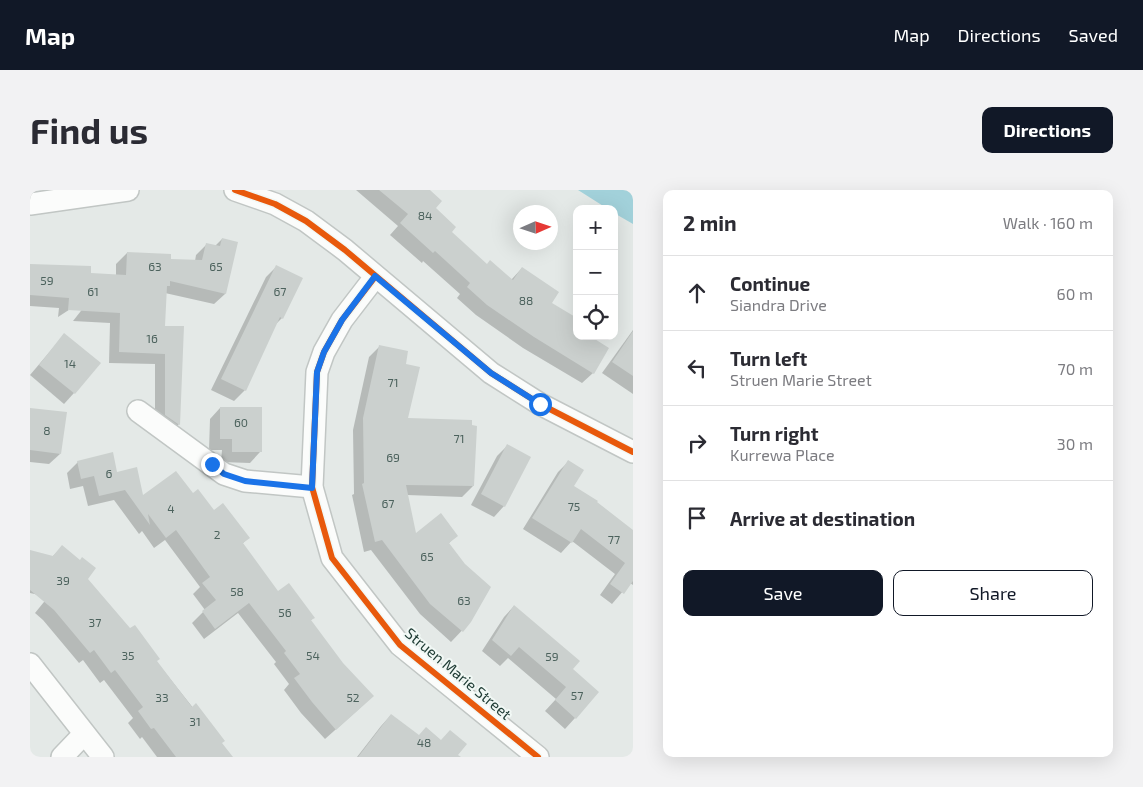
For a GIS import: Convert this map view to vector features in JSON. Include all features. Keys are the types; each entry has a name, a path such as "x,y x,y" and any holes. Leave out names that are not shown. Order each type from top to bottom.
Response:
{"street":[{"path":"30,204 128,190"},
{"path":"235,190 276,204 306,221 344,250 491,373 540,404 633,452"},
{"name":"Struen Marie Street","path":"375,276 342,320 324,352 317,372 312,488 332,558 400,645 538,757"},
{"path":"138,411 224,474 245,481 312,488"},
{"path":"30,664 103,757"},
{"path":"62,757 84,734"}],"water":[{"path":"578,190 633,190 633,224 618,215 618,205 602,205"}],"building":[{"path":"379,190 430,190 442,201 436,208 456,227 452,232 487,264 490,260 513,280 522,267 559,292 552,303 573,316 573,340 596,340 609,348 594,374 487,305 467,287 470,283 435,251 433,253 400,223 408,214"},
{"path":"222,238 238,242 226,294 170,281 170,286 167,286 165,326 184,326 180,425 165,415 165,354 119,352 120,313 68,310 69,298 30,295 30,264 91,266 91,273 126,275 127,252 171,254 171,259 202,260 206,243 220,246"},
{"path":"276,265 303,278 283,319 280,317 246,391 221,379"},
{"path":"633,331 633,376 612,362"},
{"path":"64,333 101,363 75,394 39,365"},
{"path":"379,345 408,351 406,364 420,367 408,418 472,420 472,425 477,426 474,486 406,485 416,533 441,513 458,536 449,543 465,564 491,587 471,622 463,632 430,604 382,540 375,542 362,484 364,483 363,418"},
{"path":"220,407 262,407 262,452 232,452 232,439 220,439"},
{"path":"30,408 67,412 61,454 30,450"},
{"path":"507,444 531,457 505,507 481,494"},
{"path":"113,452 117,472 137,467 143,495 176,471 193,493 198,489 214,510 223,503 250,538 243,543 278,591 289,583 315,618 311,620 343,663 374,696 336,730 294,678 300,674 284,653 286,651 249,603 215,629 202,611 216,600 202,583 210,577 176,530 166,538 148,514 150,525 125,490 99,496 94,476 81,479 77,461"},
{"path":"568,460 584,470 574,486 598,501 633,530 633,581 624,594 610,584 625,563 581,529 572,543 532,518"},
{"path":"62,545 80,560 82,557 96,568 88,579 130,628 135,625 160,659 157,661 192,707 196,703 225,741 222,743 233,757 176,757 154,728 151,729 138,711 143,707 115,670 111,673 94,650 90,653 54,610 30,590 30,550 53,556"},
{"path":"514,605 580,661 573,669 599,692 576,719 555,700 566,687 519,647 511,656 492,640"},
{"path":"391,714 419,735 426,727 441,740 450,730 467,744 458,755 461,757 358,757"}],"cycle path":[{"path":"235,190 275,204 306,221 345,250 491,373 540,404 633,452"},
{"path":"375,277 342,320 324,352 317,372 312,487 332,558 400,645 538,757"}],"route":[{"path":"212,464 224,474 245,481 312,488 317,372 324,352 342,320 375,276 491,373 540,404"}]}
